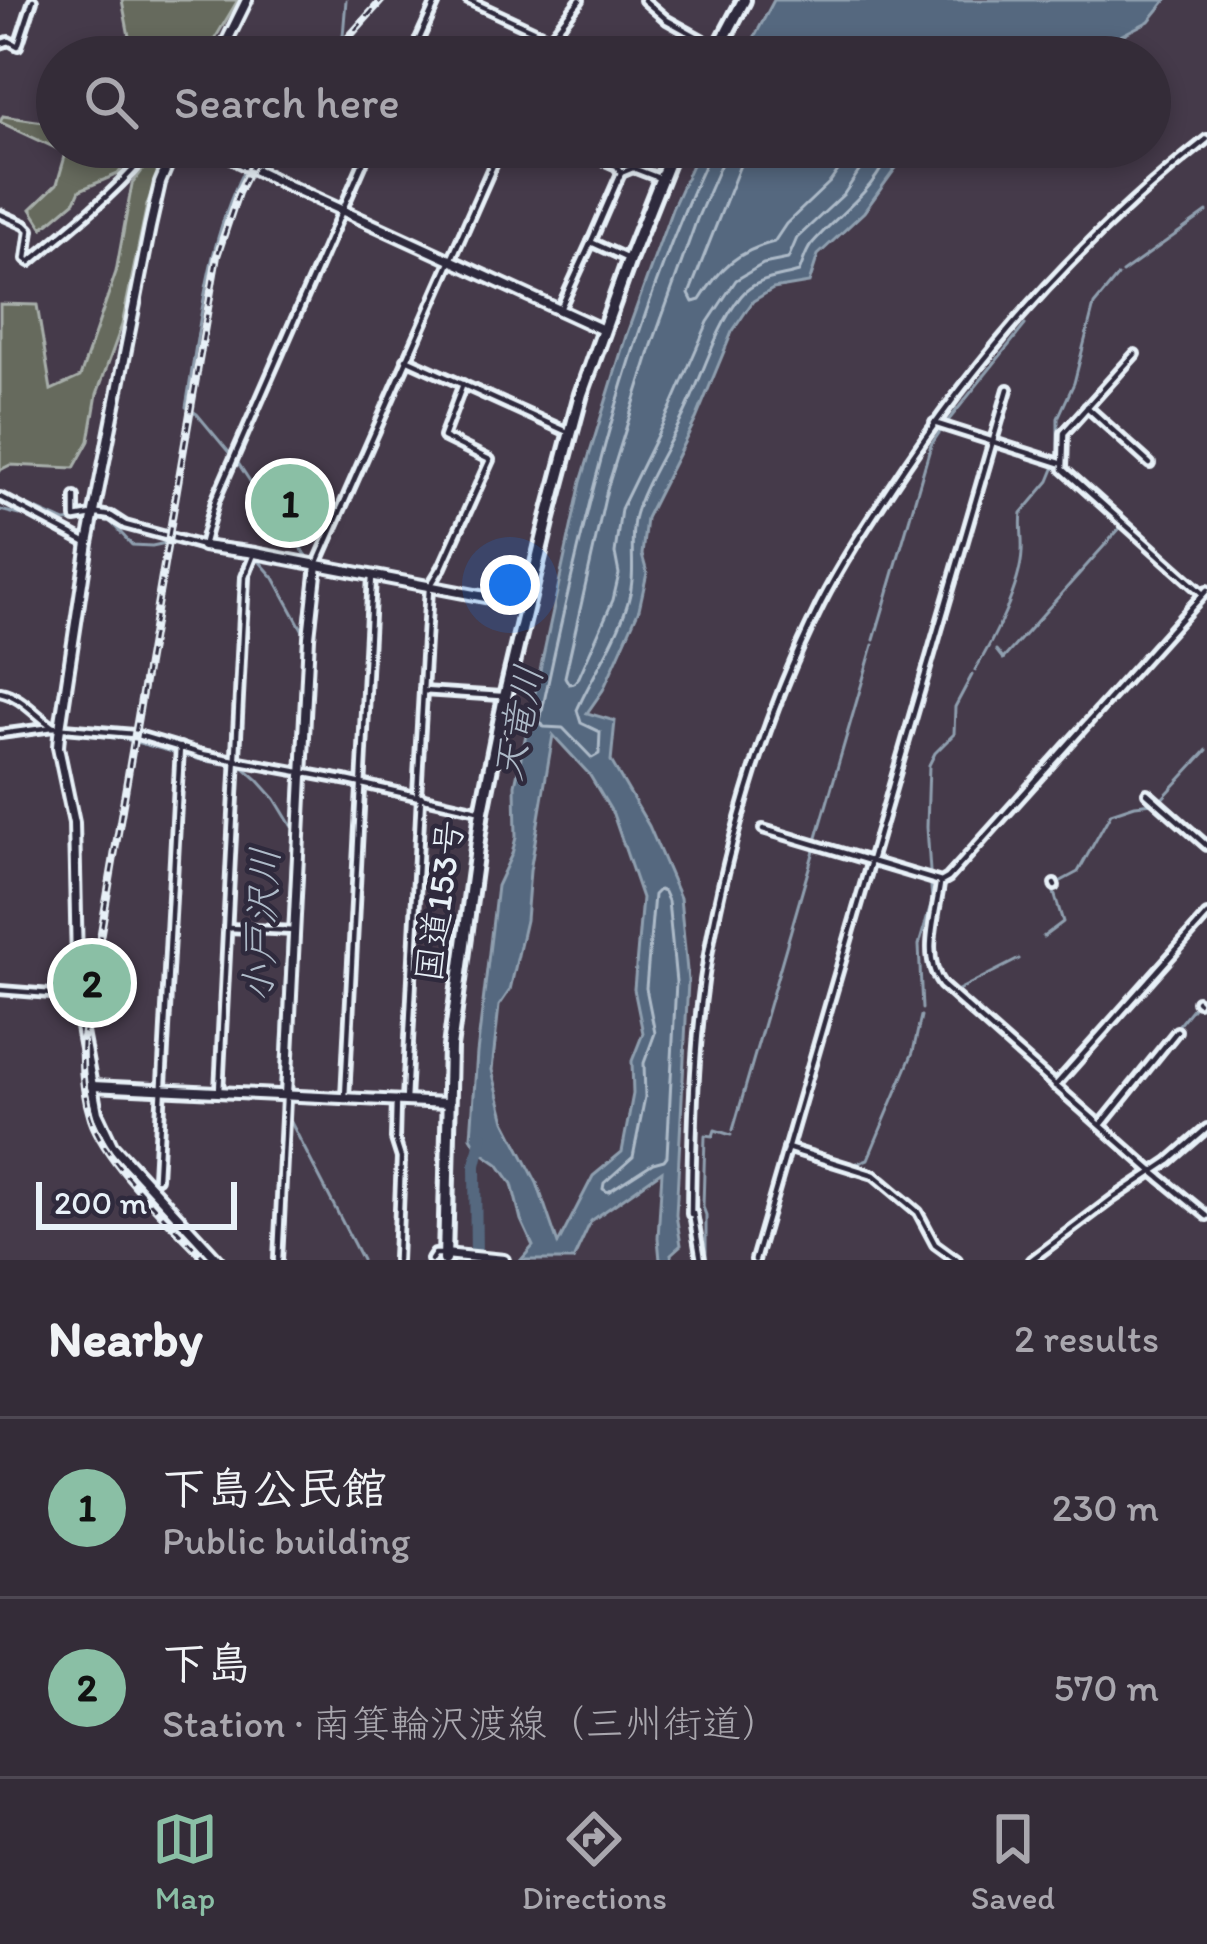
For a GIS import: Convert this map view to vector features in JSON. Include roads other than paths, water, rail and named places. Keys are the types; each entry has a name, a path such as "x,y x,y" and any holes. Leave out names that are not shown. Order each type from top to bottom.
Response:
{"highway":[{"path":"725,36 744,0"},
{"name":"国道153号","path":"448,1256 450,1047 482,811 526,605 570,433 664,168"}],"street":[{"path":"0,41 18,46 33,0"},
{"path":"229,36 247,0"},
{"path":"421,36 437,0"},
{"path":"468,0 546,36"},
{"path":"552,36 580,0"},
{"path":"644,0 691,36"},
{"path":"701,1260 691,1211 703,996 711,936 745,801 782,692 818,610 934,423 1002,337 1053,278 1207,139"},
{"path":"0,214 30,230 26,259 30,262 134,168"},
{"path":"166,168 154,206 88,543 58,748 74,823 77,996 100,1123 112,1145 218,1260"},
{"path":"252,168 603,330"},
{"path":"203,546 215,501 360,168"},
{"path":"278,1260 283,1097 316,565 491,168"},
{"path":"618,168 621,172"},
{"path":"560,310 621,172 633,168 659,178"},
{"path":"591,242 628,260"},
{"path":"763,829 936,880 948,878 1205,592 1063,469 1064,433 1135,354"},
{"path":"406,359 570,433"},
{"path":"397,1260 401,1158 395,1139 401,1101 429,588 490,460 443,436 463,384"},
{"path":"755,1260 1008,389"},
{"path":"1087,407 1150,464"},
{"path":"934,423 1063,464"},
{"path":"0,496 88,543"},
{"path":"75,496 75,518 111,516 125,525 253,557 526,605"},
{"path":"219,1092 244,578 253,557"},
{"path":"345,1098 372,576"},
{"path":"423,691 506,697"},
{"path":"0,692 16,696 58,730"},
{"path":"0,734 58,730 134,734 235,764 362,784 482,811"},
{"path":"157,1178 180,751"},
{"path":"1147,793 1207,846"},
{"path":"936,880 931,959 935,976 1054,1086 1207,1216"},
{"path":"1054,1086 1207,915"},
{"path":"228,928 294,930"},
{"path":"443,981 458,981"},
{"path":"0,989 77,996"},
{"path":"1100,1126 1177,1031"},
{"path":"92,1086 447,1102"},
{"path":"1031,1260 1207,1128"},
{"path":"787,1148 874,1175 919,1213 935,1244 957,1260"},
{"path":"431,1260 435,1254 504,1260"}],"water":[{"path":"774,0 1166,0 1149,21 1120,36 755,36"},
{"path":"691,168 896,168 864,212 818,255 809,283 773,289 753,301 732,332 696,419 646,518 642,555 647,573 639,609 603,690 587,713 615,721 611,761 649,826 680,898 688,981 676,1215 681,1245 671,1254 672,1260 660,1260 662,1171 591,1221 573,1260 521,1260 533,1246 512,1184 471,1137 477,1053 497,886 516,837 515,785 581,482 626,336","holes":["553,735 589,774 613,814 642,898 634,989 643,1033 632,1061 633,1094 622,1152 593,1176 558,1244 537,1183 505,1121 492,1070 499,1006 510,990 526,920"]}],"waterway":[{"path":"343,36 346,0"},
{"path":"232,456 186,407 213,256 244,170"},
{"path":"1122,273 1207,212"},
{"path":"1058,458 1058,418 1074,383 1094,305 1118,276"},
{"path":"944,426 1025,325"},
{"path":"874,640 931,445 941,430"},
{"path":"236,460 309,558"},
{"path":"975,670 1017,580 1022,513 1049,481 1056,464"},
{"path":"0,510 20,515 29,506 65,522 90,519"},
{"path":"97,518 108,519 132,545 171,542 251,557 274,578 303,631"},
{"path":"996,650 1003,659 1121,527"},
{"path":"297,767 311,568"},
{"path":"816,841 873,645"},
{"path":"922,1009 919,945 932,901 929,765 954,734 955,707 972,675"},
{"name":"小戸沢川","path":"0,739 56,732 125,739 242,766 275,799 292,827"},
{"path":"1160,801 1207,750"},
{"name":"小戸沢川","path":"296,775 279,1099 362,1260"},
{"path":"1043,937 1063,922 1052,886 1078,872 1111,813 1153,803"},
{"path":"733,1130 815,847"},
{"path":"956,991 1019,959"},
{"path":"945,982 956,992"},
{"path":"960,996 1055,1080"},
{"path":"1177,1027 1199,1000 1207,1007"},
{"path":"846,1161 855,1164 868,1159 913,1052 921,1016"},
{"path":"1156,1053 1173,1031"},
{"path":"1062,1086 1101,1119 1128,1089"},
{"path":"706,1260 705,1135 713,1136 715,1130 731,1135"},
{"name":"天竜川","path":"476,1260 475,1165 482,1136"},
{"path":"792,1146 839,1159"},
{"path":"759,1260 790,1152"}],"railway":[{"path":"350,36 382,0"},
{"path":"206,1260 141,1193 99,1137 84,1091 82,1043 217,256 250,168"}],"place":[{"name":"下島公民館","path":"290,503"},
{"name":"下島","path":"92,983"}]}
